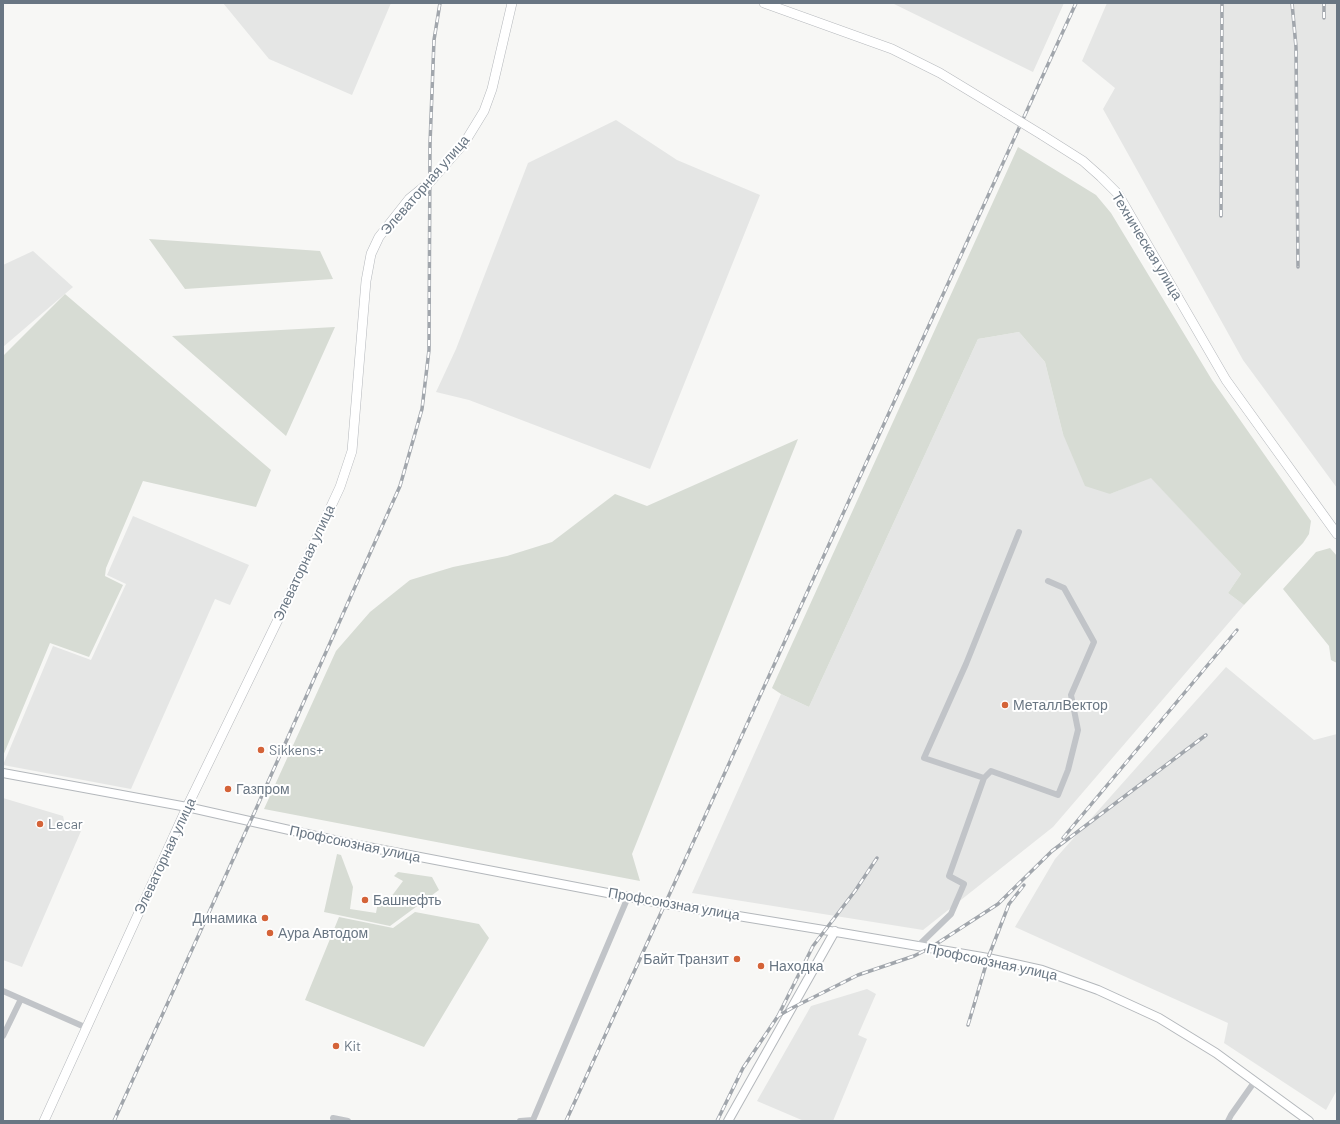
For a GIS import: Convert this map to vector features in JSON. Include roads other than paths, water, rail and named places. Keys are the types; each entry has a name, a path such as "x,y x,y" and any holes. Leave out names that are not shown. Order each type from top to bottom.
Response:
{"main road":[{"name":"Элеваторная улица","path":"44,1121 187,807 340,487 352,451 366,281 371,254 379,237 409,199 430,182 465,142 484,111 492,89 512,3"},
{"name":"Техническая улица","path":"764,3 892,49 940,73 1083,161 1101,177 1118,194 1226,380 1337,534"},
{"name":"Профсоюзная улица","path":"3,773 187,807 347,844 628,897 988,958 1042,970 1098,990 1159,1018 1216,1053 1255,1080 1309,1121"},
{"path":"728,1121 835,931"}],"street":[{"path":"984,778 924,758 966,664 1019,532"},
{"path":"918,946 951,914 964,884 949,876 984,778 991,771 1058,795 1068,770 1078,730 1071,695 1094,642 1064,588 1048,581"},
{"path":"520,1121 533,1120 628,897"},
{"path":"3,991 87,1028"},
{"path":"3,1036 21,999"},
{"path":"1228,1121 1255,1080"},
{"path":"333,1118 348,1121"}],"railway":[{"path":"114,1121 256,809 400,486 422,409 429,350 430,144 434,40 440,3"},
{"path":"566,1121 1076,3"},
{"path":"1221,216 1222,3"},
{"path":"1292,3 1296,47 1298,267"},
{"path":"1324,3 1324,18"},
{"path":"1063,838 1237,630"},
{"path":"717,1121 743,1068 778,1016 858,975 914,956 930,948 998,904 1052,851 1206,735"},
{"path":"778,1016 813,946 855,891 877,858"},
{"path":"968,1025 988,958 1009,904 1024,885"}],"place":[{"name":"МеталлВектор","path":"1005,705"},
{"name":"Sikkens+","path":"261,750"},
{"name":"Газпром","path":"228,789"},
{"name":"Lecar","path":"40,824"},
{"name":"Башнефть","path":"365,900"},
{"name":"Динамика","path":"265,918"},
{"name":"Аура Автодом","path":"270,933"},
{"name":"Байт Транзит","path":"737,959"},
{"name":"Находка","path":"761,966"},
{"name":"Kit","path":"336,1046"}]}
